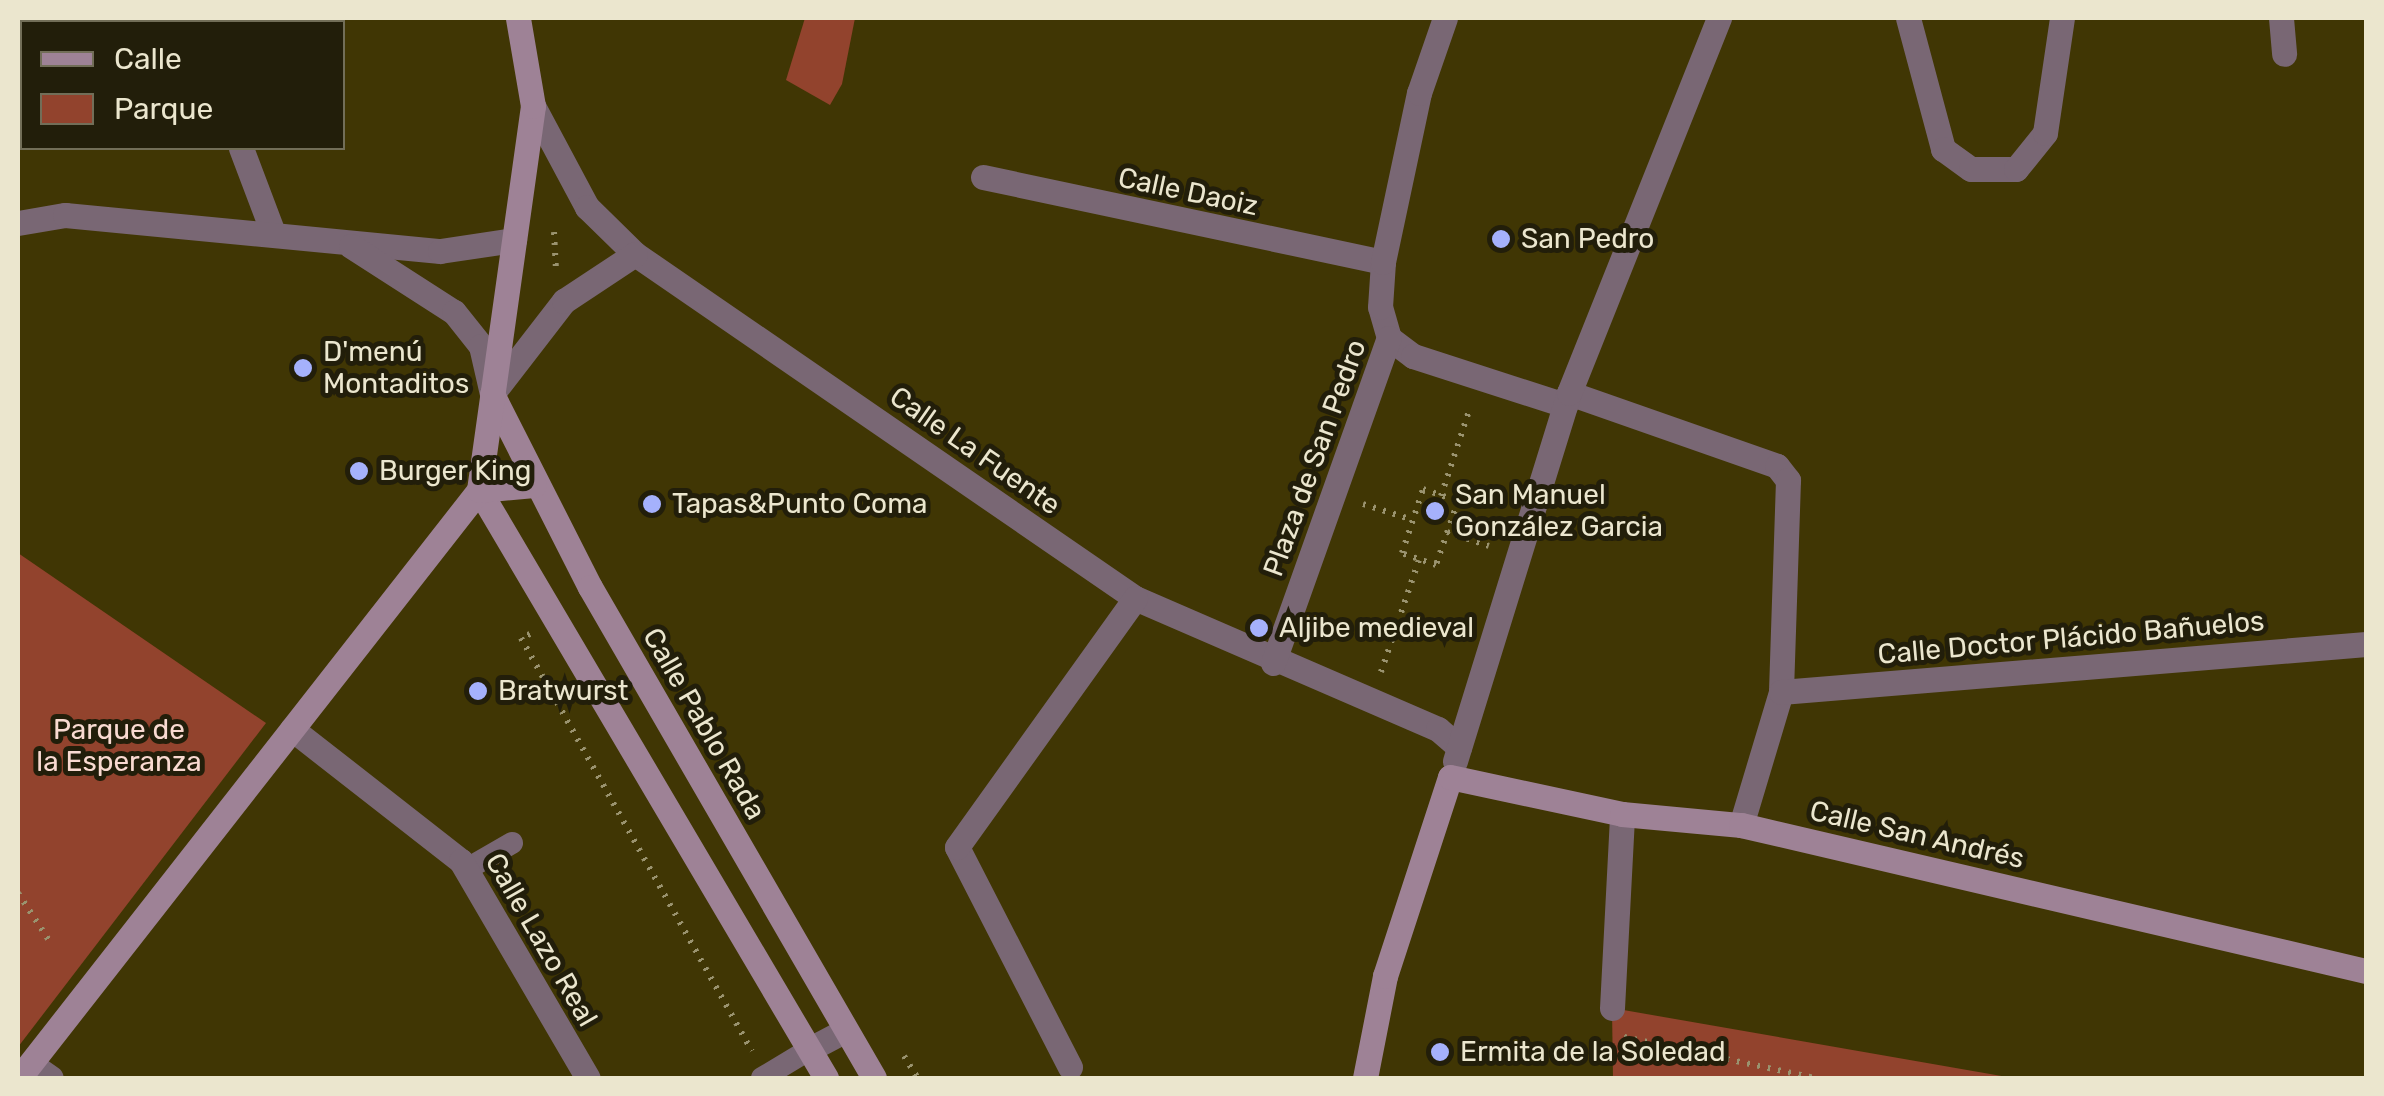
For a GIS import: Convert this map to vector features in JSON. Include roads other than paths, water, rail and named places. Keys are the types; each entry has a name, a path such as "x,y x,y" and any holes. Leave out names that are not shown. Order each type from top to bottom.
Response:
{"street":[{"path":"34,1073 292,729 479,490 533,106 518,18"},
{"path":"1389,338 1380,307 1382,262 1419,93 1445,18"},
{"path":"1364,1078 1385,976 1567,399 1719,18"},
{"path":"1908,18 1943,148 1971,169 2016,169 2045,133 2062,18"},
{"path":"2281,18 2284,54"},
{"name":"Calle La Fuente","path":"533,106 588,207 635,254 1135,598 1272,663 1438,729 1460,747"},
{"path":"242,150 272,230"},
{"name":"Calle Daoiz","path":"982,177 1382,262"},
{"path":"18,223 65,215 272,230 348,244 440,252 514,240"},
{"path":"348,244 454,312 482,346 492,394"},
{"path":"492,394 564,301 635,254"},
{"name":"Plaza de San Pedro","path":"1272,663 1389,338 1412,356 1481,379 1567,399 1777,466 1788,480 1781,692 1741,825"},
{"name":"Calle Pablo Rada","path":"492,394 534,485 874,1078"},
{"path":"479,490 534,485"},
{"path":"479,490 559,619 826,1078"},
{"path":"1070,1066 957,847 1135,598"},
{"name":"Calle Doctor Plácido Bañuelos","path":"1781,692 2366,644"},
{"name":"Calle Lazo Real","path":"292,729 466,869 588,1078"},
{"name":"Calle San Andrés","path":"1450,777 1622,814 1741,825 2366,971"},
{"path":"1612,1008 1622,814"},
{"path":"810,1049 845,1030"}],"lane":[{"path":"466,869 512,843"},
{"path":"764,1077 810,1049"}],"place":[{"name":"San Pedro","path":"1501,239"},
{"name":"D'menú Montaditos","path":"303,368"},
{"name":"Burger King","path":"359,471"},
{"name":"Tapas&Punto Coma","path":"652,504"},
{"name":"San Manuel González Garcia","path":"1435,511"},
{"name":"Aljibe medieval","path":"1259,628"},
{"name":"Bratwurst","path":"478,691"},
{"name":"Ermita de la Soledad","path":"1440,1052"}],"park label":[{"name":"Parque de la Esperanza","path":"119,746"}]}
